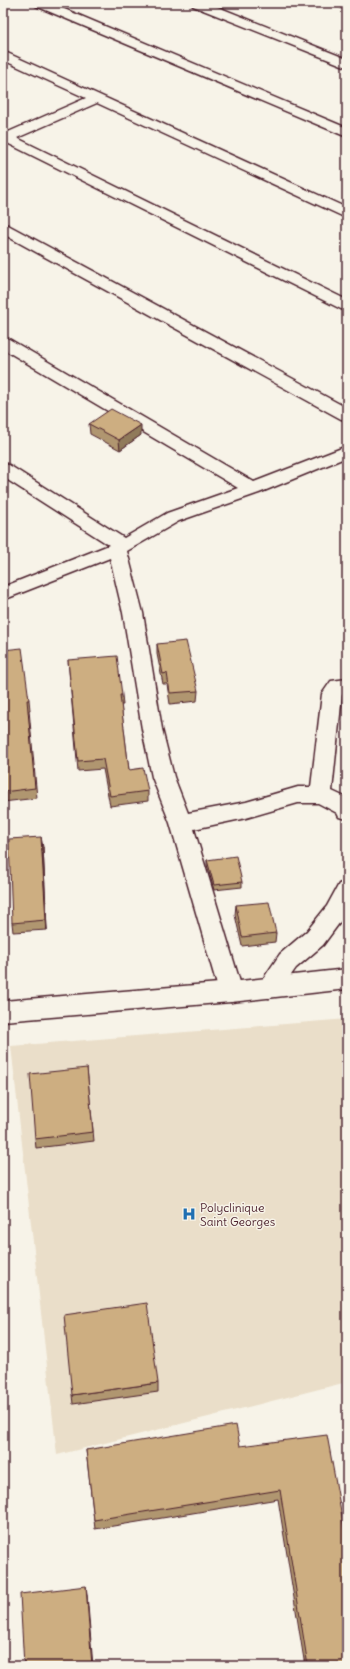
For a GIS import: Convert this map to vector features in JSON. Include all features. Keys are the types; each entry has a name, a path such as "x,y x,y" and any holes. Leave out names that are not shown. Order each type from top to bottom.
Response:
{"street":[{"path":"40,3 347,133"},
{"path":"197,3 347,63"},
{"path":"342,3 347,5"},
{"path":"3,55 347,213"},
{"path":"4,137 97,98"},
{"path":"4,137 347,306"},
{"path":"3,228 347,415"},
{"path":"3,342 253,489"},
{"path":"3,594 120,546 173,517 253,489 347,451"},
{"path":"3,469 120,546 133,613 152,729 163,777 181,823 231,992"},
{"path":"321,795 332,694 338,686 347,686"},
{"path":"181,823 246,810 298,795 321,795 345,807 347,811"},
{"path":"269,988 288,961 315,938 335,912 347,890"},
{"path":"3,1011 231,992 347,979"}],"shaded area":[{"name":"Polyclinique Saint Georges","path":"347,1019 347,1382 57,1455 11,1046"}],"building":[{"path":"111,409 141,425 119,440 89,424"},
{"path":"186,641 198,691 170,693 167,673 163,674 157,644"},
{"path":"22,648 29,700 27,700 35,788 3,792 3,650"},
{"path":"117,656 129,770 143,768 148,791 110,796 103,759 78,761 68,660"},
{"path":"41,837 46,920 12,923 9,839"},
{"path":"236,856 242,882 214,885 207,860"},
{"path":"269,902 276,933 242,937 236,905"},
{"path":"87,1068 93,1132 35,1139 30,1074"},
{"path":"147,1303 158,1383 72,1395 64,1315"},
{"path":"236,1425 240,1446 327,1435 347,1544 347,1666 308,1666 280,1490 94,1520 86,1450"},
{"path":"86,1586 92,1666 24,1666 20,1594"}],"place":[{"name":"Polyclinique Saint Georges","path":"189,1214"}]}
